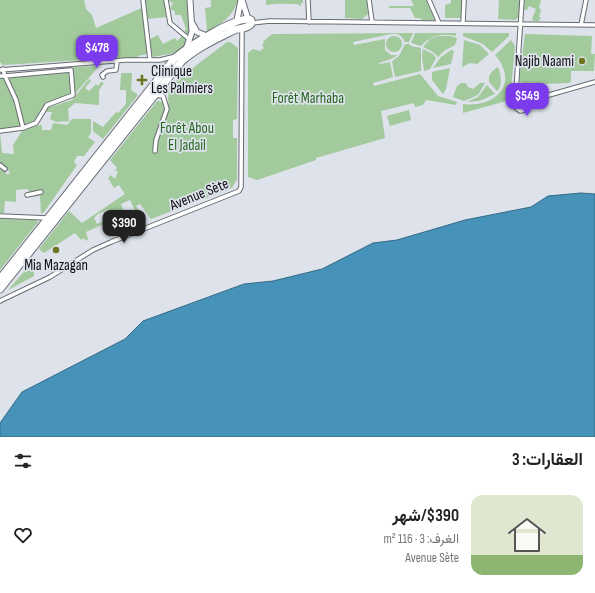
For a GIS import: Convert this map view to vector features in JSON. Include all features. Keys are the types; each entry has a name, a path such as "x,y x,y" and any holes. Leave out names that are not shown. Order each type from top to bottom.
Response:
{"highway":[{"path":"0,279 177,56 207,36 250,21"},
{"path":"0,289 181,62 237,25"}],"street":[{"path":"143,0 150,60"},
{"path":"166,0 170,23 190,40"},
{"path":"186,49 190,40 192,22 190,0"},
{"path":"242,0 250,21 595,25"},
{"path":"237,25 242,0"},
{"path":"308,0 310,22"},
{"path":"369,0 372,22"},
{"path":"430,0 439,23"},
{"path":"463,23 464,0"},
{"path":"515,107 522,0"},
{"path":"582,25 586,0"},
{"path":"192,22 197,32 207,36"},
{"name":"Avenue Sète","path":"0,301 50,277 93,250 239,191 241,187 237,25"},
{"path":"23,128 16,100 2,70 117,61 160,60 177,56"},
{"path":"160,60 165,62 167,68"},
{"path":"103,77 102,75 106,71 116,70 117,61"},
{"path":"0,131 23,128 36,123 47,105 73,95 72,64"},
{"path":"0,76 71,70"},
{"path":"528,101 595,82"},
{"path":"155,151 156,140 167,109 162,86"},
{"path":"516,90 520,97 524,97 528,101"},
{"path":"154,95 160,94 165,98"},
{"path":"515,101 520,97"},
{"path":"510,108 515,107 518,110 525,110 528,106 528,101"},
{"path":"0,165 5,169"},
{"path":"27,195 41,192"},
{"path":"0,216 49,219"}],"green space":[{"path":"0,0 84,0 86,9 92,15 96,28 144,7 147,54 138,56 138,59 98,61 98,59 3,65 0,62"},
{"path":"145,0 164,0 166,17 148,19"},
{"path":"167,0 187,0 189,35 184,47 179,51 154,57 152,55 150,39 158,35 163,44 175,38 177,41 182,36 185,38 183,34 186,29 181,15 175,15 175,11 170,9 173,3"},
{"path":"211,0 238,0 230,15 226,19 207,31 205,8 211,7"},
{"path":"266,0 303,0 303,3 301,3 301,6 297,4 266,5"},
{"path":"345,0 367,0 368,14 362,19 345,18"},
{"path":"411,0 426,0 435,20 422,20 420,18 415,18 410,8 389,8 389,6 414,6"},
{"path":"451,0 462,0 461,18 445,18 445,5 451,3"},
{"path":"499,0 521,0 519,17 515,20 498,19"},
{"path":"525,0 541,0 539,17 541,17 539,21 534,21 532,19 536,9 529,6 527,10 524,9"},
{"name":"Forêt Marhaba","path":"413,33 409,42 405,42 398,34 391,34 353,42 354,45 385,39 385,50 391,55 398,55 379,63 390,62 393,77 373,83 374,86 420,74 438,96 457,102 456,105 426,100 423,105 415,107 414,103 381,111 385,138 316,158 316,160 257,180 248,177 248,53 253,49 260,51 264,48 262,45 264,43 263,42 272,34"},
{"path":"415,33 456,33 456,36 441,35 433,37 421,46 411,43"},
{"path":"463,33 509,33 509,36 492,52 483,44 463,36"},
{"path":"525,34 592,36 591,54 595,54 594,71 571,71 571,82 568,83 523,85 519,80"},
{"path":"391,36 397,36 402,41 400,50 397,52 391,52 386,47 386,41"},
{"path":"438,36 450,36 457,38 455,45 444,51 438,57 433,52 423,47 430,39"},
{"path":"464,40 480,45 489,54 477,64 470,63 462,67"},
{"path":"511,40 515,46 510,100 463,113 463,104 485,102 494,98 500,92 504,84 505,75 502,66 495,55"},
{"name":"Forêt Abou El Jadail","path":"227,42 230,42 238,48 237,119 233,120 233,138 237,138 237,179 232,188 151,219 140,204 136,206 144,217 139,220 136,219 137,215 130,200 121,204 124,212 121,213 120,211 112,214 109,209 98,214 94,218 97,224 114,217 115,219 86,232 88,239 86,241 84,238 81,240 75,233 44,253 39,249 69,211 82,223 125,194 119,185 114,188 108,178 111,175 115,179 118,172 115,170 117,168 110,160 157,101 165,104 169,103 169,86"},
{"path":"405,44 421,48 421,71 395,77 392,61 399,56"},
{"path":"423,49 433,54 436,58 430,69 424,71 422,56"},
{"path":"451,50 454,51 451,64 433,68 441,57"},
{"path":"99,66 74,95 73,67"},
{"path":"498,67 501,76 501,83 497,91 489,82 489,77"},
{"path":"450,68 446,89 443,94 432,80 432,72"},
{"path":"68,73 72,94 45,105 34,122 25,126 10,78"},
{"path":"121,73 132,73 131,90 138,95 103,139 93,131 93,121 103,127 116,112 118,113 126,104 126,90 120,90"},
{"path":"0,78 5,79 16,105 20,127 0,129"},
{"path":"89,79 91,81 85,88 89,91 96,84 98,86 101,82 104,83 99,90 99,105 75,103 68,109 69,121 56,122 50,119 52,112 45,112 47,108 72,100"},
{"path":"461,83 466,83 468,87 473,89 480,83 485,83 478,95 464,101 453,97 457,86"},
{"path":"487,85 495,94 479,101 467,102 478,97"},
{"path":"409,110 411,120 390,126 387,116"},
{"path":"72,119 91,119 91,133 88,137 95,142 84,156 77,156 74,162 77,165 44,212 41,214 40,196 28,197 29,190 27,189 16,190 16,202 5,201 4,213 0,213 0,168 8,175 10,172 0,164 0,132 2,153 14,154 13,145 24,128 42,125 42,130 51,130 53,123 67,125"},
{"path":"0,219 36,220 38,222 0,270"},
{"path":"28,267 34,270 34,276 8,290"}],"water":[{"path":"581,193 595,194 595,437 0,437 0,423 22,392 125,339 143,321 244,284 273,281 322,269 373,243 397,240 465,220 531,207 548,196"}],"place":[{"name":"Najib Naami","path":"582,61"},
{"name":"Clinique Les Palmiers","path":"142,80"},
{"name":"Mia Mazagan","path":"56,250"}]}
